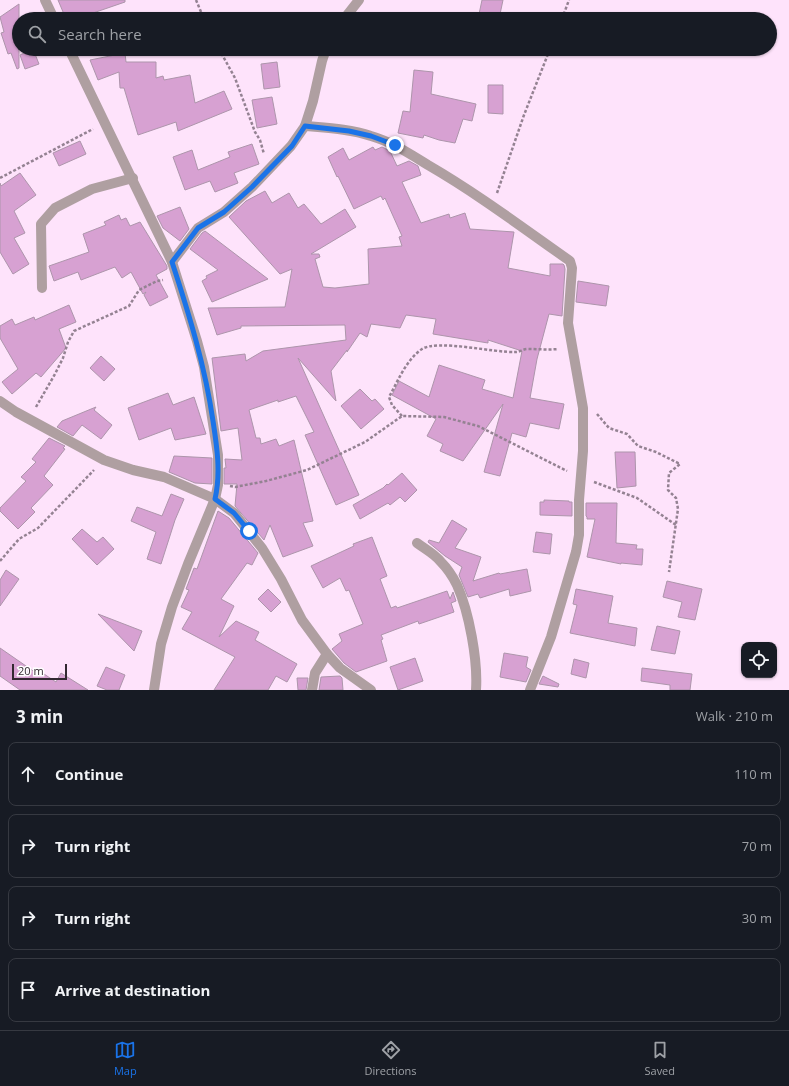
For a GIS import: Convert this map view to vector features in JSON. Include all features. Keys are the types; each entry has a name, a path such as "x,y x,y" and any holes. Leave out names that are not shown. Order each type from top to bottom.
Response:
{"street":[{"path":"45,0 51,12"},
{"path":"350,12 359,0"},
{"path":"73,56 106,122 172,262 197,341 205,374 218,455 218,485 215,499 172,607 161,644 154,690"},
{"path":"172,262 198,228 224,212 252,187 292,146 305,126 313,101 324,56"},
{"path":"305,126 349,131 371,136 395,145 453,179 570,261 572,268 568,323 584,408 581,478 578,500 579,535 576,552 551,637 530,690"},
{"path":"42,288 41,224 55,208 86,192 133,178"},
{"path":"0,401 29,419 104,460 133,470 164,477 215,499 234,513 262,548 281,579 302,620 327,654 340,668 371,690"},
{"path":"417,543 441,561 456,584 465,609 473,646 476,690"},
{"path":"312,690 314,673 327,654"}],"path":[{"path":"196,0 201,12"},
{"path":"565,12 569,0"},
{"path":"223,56 235,78 255,132 260,140 261,149 270,168"},
{"path":"492,205 524,115 547,56"},
{"path":"0,178 106,122"},
{"path":"29,419 55,374 74,331 129,306 139,290 157,281 177,277"},
{"path":"402,416 392,405 389,397 408,363 423,348 446,344 480,350 517,352 526,349 543,350 573,348"},
{"path":"584,408 594,412 610,428 627,434 638,446 656,452 680,464 668,473 668,490 676,498 678,509 669,572"},
{"path":"218,485 235,487 266,481 307,470 365,442 402,416 444,417 478,426 581,478 637,498 676,525"},
{"path":"0,561 19,540 38,528 104,460"}],"building":[{"path":"58,0 125,0 125,2 96,12 63,12"},
{"path":"482,0 503,0 500,12 479,12"},
{"path":"19,4 19,12 12,12 12,56 11,53 8,54 1,33 4,32 0,17"},
{"path":"12,56 19,56 19,68 17,69"},
{"path":"20,56 36,56 39,64 25,69"},
{"path":"110,56 125,56 126,62 156,62 156,78 163,76 164,80 190,75 195,103 224,91 232,109 178,131 176,122 138,135 124,88 120,88 119,72 98,80 90,60"},
{"path":"277,62 280,87 264,89 261,64"},
{"path":"414,70 433,72 431,94 476,104 472,121 463,119 455,143 424,135 423,138 398,133 403,111 410,112"},
{"path":"488,85 503,85 503,114 488,113"},
{"path":"272,97 277,124 257,128 252,100"},
{"path":"80,141 86,154 59,166 53,153"},
{"path":"252,144 259,164 234,173 238,183 215,192 210,181 185,190 173,157 192,150 198,170 230,157 228,152"},
{"path":"373,147 375,150 382,147 390,151 397,166 409,161 418,166 421,175 402,182 421,223 449,214 450,218 465,213 470,229 514,232 508,268 550,276 550,264 564,265 562,316 549,314 537,359 530,398 564,404 559,429 530,423 526,437 512,433 500,476 484,472 503,404 463,461 440,451 443,444 427,436 436,419 392,395 399,381 429,397 439,365 485,380 482,389 513,398 522,351 488,340 488,343 433,334 436,319 406,315 400,328 371,324 367,337 360,333 331,371 336,401 298,358 359,495 336,505 305,435 314,432 296,396 278,402 278,400 249,410 256,438 260,438 261,444 276,439 279,446 294,440 313,521 303,523 313,546 283,557 270,525 264,540 235,506 237,484 224,484 224,468 226,468 225,459 242,460 238,428 221,431 212,358 245,354 246,361 263,351 346,340 345,325 241,326 241,328 217,335 208,308 285,307 292,269 280,274 229,217 246,201 265,191 272,203 289,193 298,208 304,204 321,224 345,209 356,227 311,254 319,254 320,257 315,259 323,287 335,288 369,284 368,249 402,246 399,237 402,236 385,198 383,200 381,196 354,209 328,157 343,148 349,160"},
{"path":"20,173 36,195 14,211 25,233 14,238 29,264 13,274 0,252 0,183 1,186"},
{"path":"180,207 189,229 180,241 163,228 157,216"},
{"path":"119,215 121,220 126,218 130,226 140,222 167,266 167,269 156,275 168,297 150,306 144,295 146,292 143,294 131,272 122,278 115,267 81,280 78,272 54,281 49,266 89,252 83,234 106,225 104,222"},
{"path":"205,231 268,279 212,302 202,281 207,278 206,276 218,270 190,249"},
{"path":"578,281 609,286 606,306 576,302"},
{"path":"69,305 76,322 59,329 66,348 41,377 36,373 12,394 2,382 18,369 0,338 0,326 12,319 15,325 34,317 35,320"},
{"path":"101,356 115,369 104,381 90,368"},
{"path":"360,389 372,401 375,399 384,409 361,429 341,406"},
{"path":"168,393 173,405 194,397 206,434 175,440 171,428 139,440 128,408"},
{"path":"96,407 94,410 112,425 101,439 82,425 73,436 57,427 62,421"},
{"path":"49,438 65,446 63,448 65,449 44,476 53,485 31,508 35,512 18,529 0,511 0,508 26,481 21,477 36,462 32,459"},
{"path":"615,452 635,452 636,486 617,488"},
{"path":"174,456 212,458 212,484 195,483 169,472"},
{"path":"402,473 417,490 405,502 400,497 390,505 388,503 360,519 353,505 383,488 387,484 388,485"},
{"path":"171,494 184,499 175,520 161,564 147,559 156,532 131,521 137,507 162,516"},
{"path":"544,500 572,502 572,516 540,515 540,502 544,502"},
{"path":"586,503 617,503 616,543 637,545 636,549 643,549 642,565 621,564 587,557 595,519 587,519"},
{"path":"218,511 229,518 258,553 252,565 247,563 221,599 234,606 219,637 236,621 259,632 255,640 297,664 287,682 276,676 268,690 214,690 235,657 182,629 192,612 181,607 189,590 186,589 194,568 197,569"},
{"path":"452,520 467,529 455,548 481,557 473,581 499,573 527,569 531,591 510,596 509,589 480,598 478,594 468,597 459,575 462,567 445,556 428,542 429,540 439,543"},
{"path":"82,529 97,542 103,537 114,549 97,565 72,539"},
{"path":"536,532 552,534 550,554 533,552"},
{"path":"372,537 387,576 380,579 391,608 396,606 397,608 447,591 450,599 453,592 456,601 451,603 454,612 419,624 418,621 381,635 387,661 356,672 344,663 332,649 342,641 339,634 363,624 349,590 346,591 340,578 323,588 311,566 354,546 353,544"},
{"path":"6,570 19,579 0,606 0,580"},
{"path":"667,581 702,589 695,620 678,617 682,602 663,597"},
{"path":"268,589 281,602 271,612 258,599"},
{"path":"576,589 613,596 608,623 637,628 635,646 570,633 577,605 573,604"},
{"path":"98,614 142,631 134,651"},
{"path":"657,626 680,631 675,654 651,650"},
{"path":"0,648 39,675 41,672 56,682 61,673 88,690 20,690 0,676"},
{"path":"504,653 528,657 526,667 531,670 526,682 500,677"},
{"path":"415,658 423,681 398,690 390,667"},
{"path":"574,659 589,663 586,678 571,674"},
{"path":"106,667 125,675 119,690 107,690 97,686"},
{"path":"642,668 692,674 690,690 670,690 670,685 641,681"},
{"path":"340,676 342,678 343,690 319,690 321,677"},
{"path":"543,676 559,684 558,687 539,684"},
{"path":"297,678 308,678 306,690 298,690"}],"route":[{"path":"249,531 234,513 215,499 218,485 218,455 210,400 204,367 197,341 172,262 198,228 224,212 252,187 292,146 305,126 349,131 371,136 395,145"}]}
